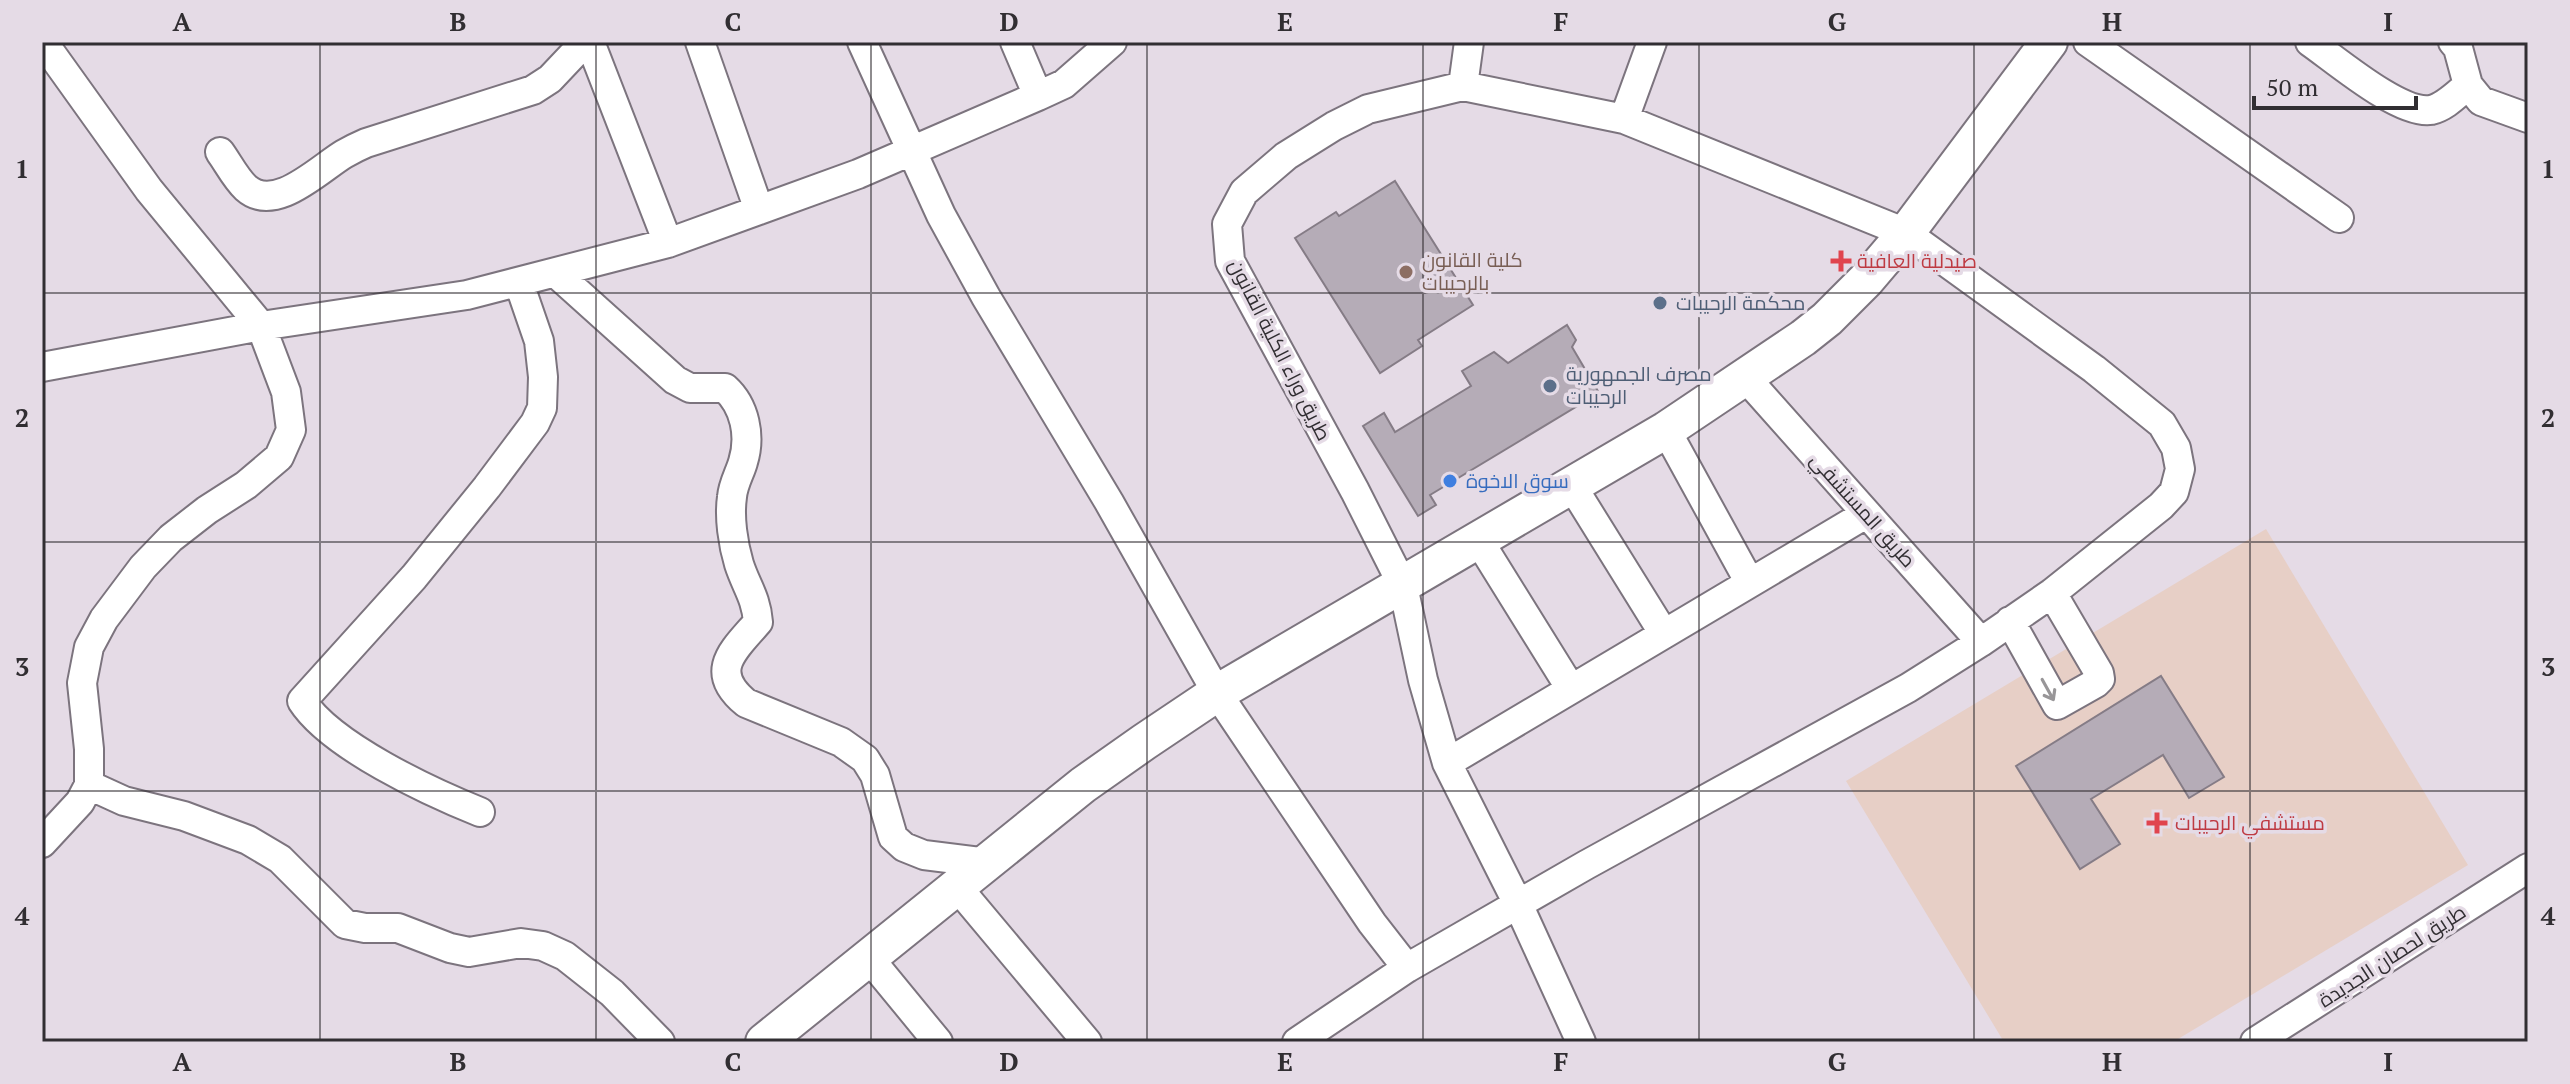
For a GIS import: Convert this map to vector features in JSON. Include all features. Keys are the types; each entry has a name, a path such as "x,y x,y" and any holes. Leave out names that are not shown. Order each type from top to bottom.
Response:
{"main road":[{"path":"765,1042 1083,785 1217,693 1666,430 1746,378 1827,319 1906,233 2049,42"}],"street":[{"path":"220,152 246,187 260,196 273,196 312,177 345,153 366,143 533,90 550,79 588,42 668,243"},
{"path":"700,42 759,210"},
{"path":"862,42 941,215 1217,693 1372,923 1407,968"},
{"path":"1015,42 1038,96"},
{"path":"42,367 261,326 467,295 668,243 858,174 1038,96 1064,84 1112,42"},
{"path":"1463,86 1469,42"},
{"path":"1624,119 1652,42"},
{"path":"2088,42 2339,218"},
{"path":"2310,42 2368,83 2417,110 2431,110 2468,85"},
{"path":"2453,42 2458,48 2468,85 2481,101 2528,118"},
{"path":"42,843 80,802 89,785 89,749 82,683 89,647 104,619 143,567 171,538 246,485 279,457 291,430 286,392 261,326 149,190 48,49"},
{"name":"طريق وراء الكلية القانون","path":"1297,1042 1407,968 1518,904 1830,732 1981,642 2116,544 2174,492 2180,469 2176,448 2162,424 2094,369 1906,233 1624,119 1463,86 1368,109 1286,156 1244,192 1227,224 1230,261 1403,586 1431,711 1447,763 1518,904 1581,1042"},
{"path":"557,274 675,380 690,388 725,388 737,399 744,418 746,441 744,460 731,497 732,526 739,563 757,603 758,622 735,647 727,661 727,680 733,692 746,703 841,742 865,759 875,775 893,837 904,847 924,855 988,863"},
{"path":"480,812 431,792 357,749 326,726 302,701 414,577 535,423 542,408 539,341 519,283"},
{"name":"طريق المستشفي","path":"1746,378 1981,642"},
{"path":"1666,430 1750,583"},
{"path":"1572,486 1664,634"},
{"path":"1447,763 1866,514"},
{"path":"1479,541 1571,689"},
{"path":"2010,621 2057,705 2096,683 2100,679 2099,673 2052,593"},
{"path":"89,785 124,801 184,816 248,840 280,859 345,924 398,928 469,952 521,943 543,946 565,956 612,993 660,1042"},
{"name":"طريق لحصان الجديدة","path":"2255,1042 2528,868"},
{"path":"958,888 1087,1042"},
{"path":"869,958 938,1042"}],"shaded area":[{"name":"مستشفي الرحيبات","path":"2266,529 2468,865 2173,1042 2004,1042 1846,781"}],"building":[{"path":"1395,181 1473,305 1418,340 1422,346 1380,373 1295,238 1336,212 1339,216"},
{"path":"1567,325 1576,340 1572,347 1599,393 1430,495 1436,505 1418,516 1363,426 1384,413 1395,432 1471,386 1462,371 1494,352 1508,363"},
{"path":"2161,676 2224,777 2189,798 2163,755 2091,799 2120,844 2080,869 2016,766"}],"place":[{"name":"صيدلية العافية","path":"1841,261"},
{"name":"كلية القانون بالرحيبات","path":"1406,272"},
{"name":"محكمة الرحيبات","path":"1660,303"},
{"name":"مصرف الجمهورية الرحيبات","path":"1550,386"},
{"name":"سوق الاخوة","path":"1450,481"},
{"name":"مستشفي الرحيبات","path":"2157,823"}]}
